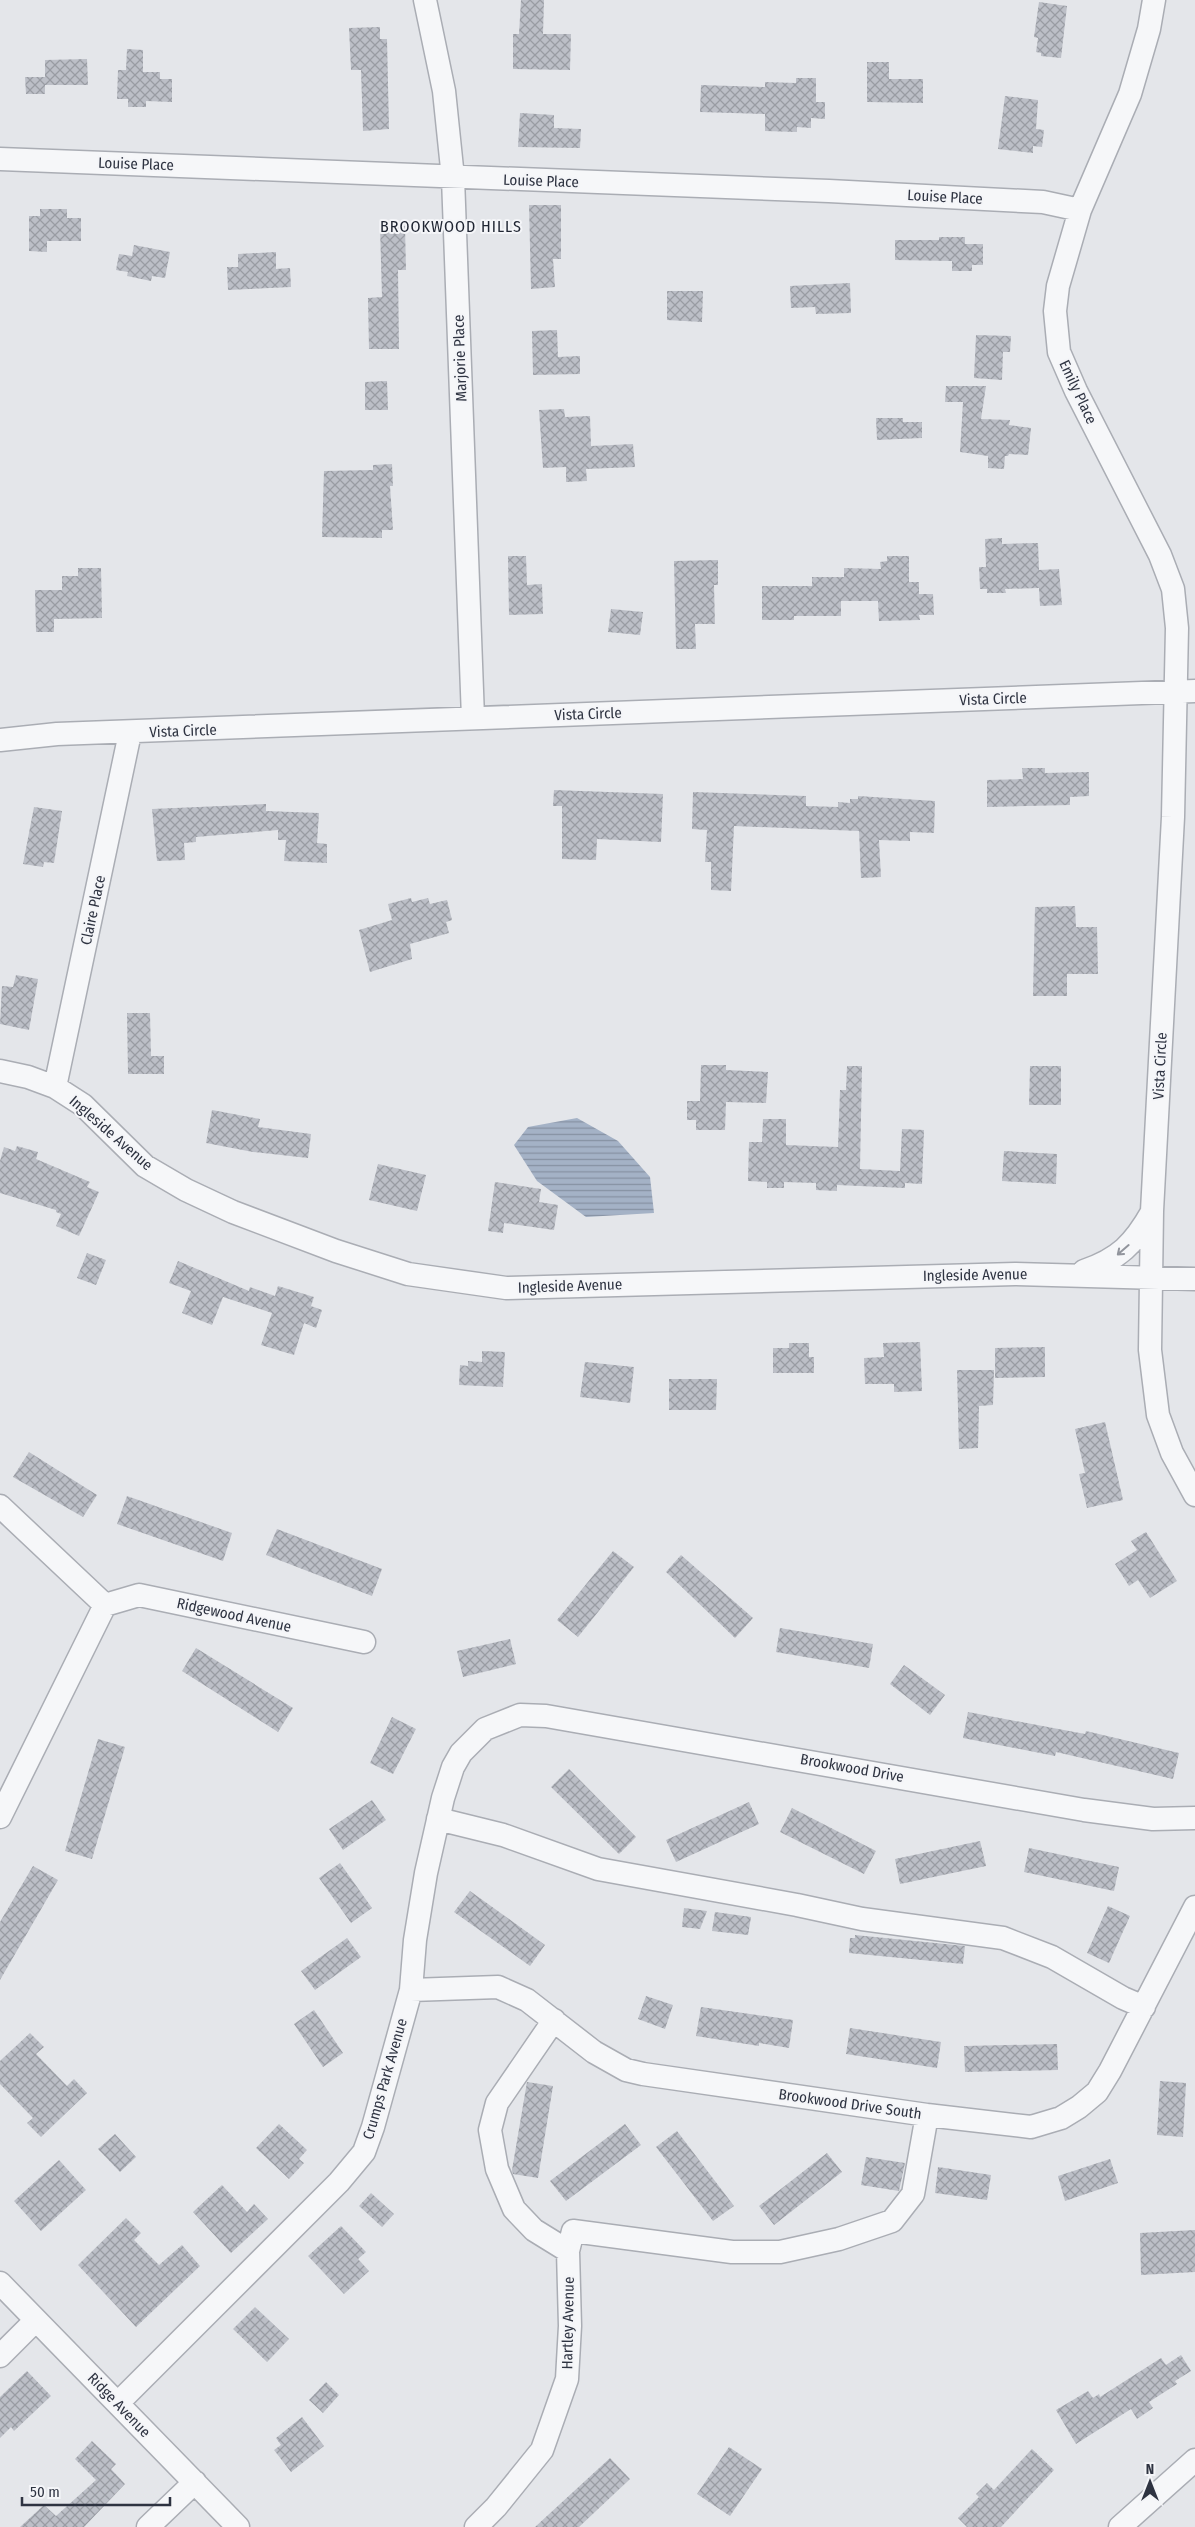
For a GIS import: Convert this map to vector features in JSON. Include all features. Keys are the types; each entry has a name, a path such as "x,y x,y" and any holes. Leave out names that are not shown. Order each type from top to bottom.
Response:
{"street":[{"name":"Marjorie Place","path":"425,0 444,91 453,178 473,718"},
{"name":"Emily Place","path":"1154,0 1149,29 1130,94 1080,210 1058,286 1055,311 1060,352 1076,391 1160,555 1173,590 1184,692"},
{"name":"Louise Place","path":"0,159 356,171 453,178 829,191 1043,202 1080,210"},
{"name":"Vista Circle","path":"0,740 58,734 130,733 473,718 1184,692 1168,924 1152,1212 1150,1350 1158,1415 1172,1453 1195,1495"},
{"name":"Claire Place","path":"55,1087 130,733"},
{"name":"Ingleside Avenue","path":"0,1071 28,1077 55,1087 83,1105 145,1166 186,1190 261,1223 408,1274 506,1288 905,1276 1076,1274 1195,1279"},
{"path":"1076,1274 1108,1263 1139,1234 1152,1212"},
{"path":"0,1506 105,1605 0,1817"},
{"name":"Ridgewood Avenue","path":"105,1605 139,1595 364,1642"},
{"name":"Brookwood Drive","path":"510,1718 520,1715 571,1719 1084,1810 1153,1819 1195,1818"},
{"name":"Crumps Park Avenue","path":"118,2403 339,2182 364,2152 374,2127 411,1990 415,1940 438,1819 453,1767 461,1753 485,1729 510,1718"},
{"path":"438,1819 503,1835 598,1869 797,1905 862,1919 1003,1938 1052,1956 1123,1998 1144,2007"},
{"name":"Brookwood Drive South","path":"411,1990 498,1987 527,2000 594,2052 626,2070 643,2074 927,2115 1031,2127 1061,2118 1097,2092 1144,2007 1195,1907"},
{"path":"554,2020 497,2103 490,2130 497,2169 514,2209 534,2230 568,2252"},
{"name":"Hartley Avenue","path":"476,2527 496,2507 542,2450 567,2379 570,2326 568,2252 573,2231 732,2252 780,2252 839,2239 892,2221 913,2194 927,2115"},
{"name":"Ridge Avenue","path":"0,2283 238,2527"},
{"path":"0,2356 36,2320"},
{"path":"1120,2527 1195,2460"},
{"path":"148,2527 195,2482"}],"water":[{"path":"577,1118 618,1141 650,1177 654,1213 586,1217 537,1181 514,1145 528,1127"}],"building":[{"path":"521,0 544,0 543,34 571,34 570,70 513,69 513,34 519,34"},
{"path":"1039,2 1067,6 1061,58 1041,56 1041,53 1036,52 1038,38 1034,37"},
{"path":"380,27 380,39 387,39 389,129 363,131 361,70 351,70 349,28"},
{"path":"127,49 143,50 143,72 160,72 160,79 172,79 172,102 146,101 146,107 128,107 128,99 117,99 118,70 126,70"},
{"path":"87,59 88,85 45,85 45,94 26,94 25,77 45,77 45,60"},
{"path":"867,62 889,62 889,79 923,79 923,103 867,102"},
{"path":"796,78 816,78 816,102 825,102 825,119 811,118 811,128 797,127 797,132 765,131 765,114 700,112 701,85 765,87 765,82 796,83"},
{"path":"1005,96 1038,100 1036,129 1044,130 1042,147 1033,146 1033,153 998,149"},
{"path":"520,113 554,115 554,128 581,129 580,148 518,147"},
{"path":"529,205 561,205 561,259 553,259 555,287 531,289"},
{"path":"40,209 67,209 67,218 81,218 81,241 47,241 47,252 29,251 29,216 40,216"},
{"path":"405,226 406,270 398,270 399,349 369,349 368,298 382,297 380,227"},
{"path":"939,237 965,237 965,244 983,244 983,265 972,265 972,271 952,271 952,261 895,260 895,240 939,240"},
{"path":"134,245 170,252 165,278 152,276 151,281 127,276 128,272 116,270 119,254 132,256"},
{"path":"276,252 276,269 290,268 291,287 228,290 227,267 238,267 238,254"},
{"path":"850,283 851,313 816,314 815,307 791,308 790,286"},
{"path":"667,291 703,291 702,322 667,320"},
{"path":"557,330 558,357 580,356 580,374 533,375 532,331"},
{"path":"976,335 1011,336 1010,352 1003,352 1002,380 974,378"},
{"path":"387,381 388,410 365,410 365,382"},
{"path":"946,386 986,386 981,419 1010,420 1009,425 1031,428 1028,455 1009,454 1005,456 1004,469 988,468 988,456 960,452 963,402 945,402"},
{"path":"564,409 565,417 590,416 591,446 633,444 635,467 586,469 587,481 566,482 566,467 543,468 539,410"},
{"path":"876,418 903,418 903,422 922,422 922,438 877,440"},
{"path":"392,464 393,486 390,486 393,530 382,530 382,538 322,537 324,471 373,470 373,465"},
{"path":"1002,538 1002,544 1038,543 1039,570 1059,569 1062,605 1040,606 1039,588 1005,589 1006,593 987,593 987,589 980,589 979,567 986,567 985,539"},
{"path":"508,556 526,556 527,585 542,584 543,614 509,615"},
{"path":"887,556 909,556 909,582 919,582 919,594 933,594 934,615 919,615 920,620 879,621 878,601 841,601 841,616 794,616 794,620 762,620 762,586 812,586 812,577 844,577 844,568 881,569 880,562 887,561"},
{"path":"718,560 718,585 714,585 715,624 695,624 696,649 676,649 674,561"},
{"path":"78,568 101,568 102,618 54,619 54,632 36,632 35,590 62,590 62,576 78,576"},
{"path":"611,609 643,612 640,635 608,632"},
{"path":"1022,768 1045,768 1045,773 1089,772 1089,796 1070,797 1070,805 987,807 987,780 1023,779"},
{"path":"554,790 663,794 661,842 597,839 596,860 562,859 562,806 553,806"},
{"path":"693,792 806,796 806,806 838,807 838,802 850,803 850,799 858,799 858,796 935,801 934,833 910,832 910,841 879,840 881,877 861,878 859,831 734,826 731,891 711,890 711,862 705,862 707,830 692,829"},
{"path":"266,804 266,811 319,813 317,843 327,844 327,863 284,861 286,840 278,840 278,830 196,837 196,842 184,843 185,860 157,861 152,809"},
{"path":"34,807 62,811 54,863 44,862 43,867 23,864"},
{"path":"411,898 412,902 428,898 430,904 447,900 452,920 446,922 449,933 410,944 412,959 370,972 359,930 392,920 388,904"},
{"path":"1075,906 1076,927 1097,927 1098,974 1067,974 1067,996 1033,996 1035,907"},
{"path":"16,975 38,979 29,1030 0,1024 2,986 13,987"},
{"path":"127,1013 150,1013 151,1056 164,1056 164,1074 128,1074"},
{"path":"701,1065 726,1065 726,1070 768,1072 766,1103 726,1102 725,1130 696,1130 696,1120 687,1120 687,1101 700,1101"},
{"path":"847,1066 862,1066 860,1169 900,1171 902,1129 924,1130 922,1184 905,1183 905,1188 837,1185 837,1191 816,1190 816,1183 784,1182 784,1188 767,1188 767,1182 748,1181 749,1142 762,1142 763,1119 786,1119 786,1145 838,1147 840,1090 846,1090"},
{"path":"1030,1066 1061,1066 1061,1105 1029,1105"},
{"path":"212,1110 260,1119 258,1127 311,1134 308,1158 253,1152 206,1143"},
{"path":"17,1146 38,1152 36,1159 90,1182 87,1187 99,1192 79,1236 56,1226 61,1214 56,1212 56,1210 0,1193 0,1161 4,1147 15,1151"},
{"path":"1004,1151 1057,1154 1056,1184 1002,1181"},
{"path":"378,1164 426,1175 417,1211 369,1200"},
{"path":"495,1182 541,1189 539,1202 558,1205 554,1230 504,1223 503,1233 488,1231"},
{"path":"87,1253 106,1260 96,1285 77,1278"},
{"path":"178,1261 249,1291 250,1287 275,1296 278,1286 314,1297 311,1306 322,1310 316,1328 304,1323 294,1355 261,1345 272,1313 223,1297 212,1325 182,1313 191,1291 169,1283"},
{"path":"920,1342 922,1391 894,1392 894,1384 865,1384 864,1358 884,1357 883,1343"},
{"path":"789,1343 809,1343 809,1357 814,1357 814,1373 773,1373 773,1348 789,1348"},
{"path":"1045,1347 1045,1377 995,1378 995,1348"},
{"path":"482,1351 505,1352 503,1387 459,1385 460,1365 468,1366 468,1361 482,1362"},
{"path":"585,1362 634,1367 630,1403 580,1397"},
{"path":"957,1370 994,1370 993,1405 979,1406 978,1448 959,1449"},
{"path":"669,1379 717,1379 716,1410 669,1410"},
{"path":"1105,1422 1123,1500 1087,1508 1079,1474 1085,1473 1075,1429"},
{"path":"29,1452 97,1495 83,1517 13,1477"},
{"path":"127,1496 232,1533 223,1561 117,1524"},
{"path":"277,1529 382,1569 372,1596 266,1555"},
{"path":"1146,1532 1177,1581 1150,1598 1138,1580 1129,1586 1115,1564 1137,1550 1131,1541"},
{"path":"613,1551 634,1567 578,1637 557,1620"},
{"path":"681,1555 753,1618 735,1638 666,1572"},
{"path":"780,1628 873,1644 869,1668 776,1652"},
{"path":"510,1639 516,1664 463,1677 457,1651"},
{"path":"196,1648 293,1708 278,1732 182,1671"},
{"path":"904,1665 945,1695 930,1715 890,1684"},
{"path":"968,1712 1085,1734 1086,1731 1179,1753 1173,1779 1056,1752 1055,1756 963,1738"},
{"path":"392,1717 416,1729 393,1774 370,1763"},
{"path":"98,1739 125,1747 92,1859 65,1851"},
{"path":"569,1769 636,1837 619,1854 551,1787"},
{"path":"372,1800 386,1820 343,1850 329,1829"},
{"path":"749,1802 759,1824 676,1862 666,1840"},
{"path":"792,1808 876,1851 864,1874 780,1832"},
{"path":"980,1841 986,1866 900,1884 895,1859"},
{"path":"1029,1848 1119,1867 1114,1891 1024,1872"},
{"path":"340,1863 372,1908 351,1923 319,1878"},
{"path":"33,1866 58,1880 0,1980 0,1922"},
{"path":"470,1891 545,1945 530,1966 454,1912"},
{"path":"1108,1906 1130,1916 1109,1963 1087,1953"},
{"path":"684,1908 707,1911 700,1929 682,1927"},
{"path":"715,1912 751,1917 748,1935 712,1931"},
{"path":"855,1935 965,1946 963,1964 849,1953 850,1938 855,1938"},
{"path":"347,1938 361,1957 315,1990 301,1971"},
{"path":"646,1996 673,2005 665,2029 638,2019"},
{"path":"701,2007 793,2020 789,2048 759,2043 759,2046 696,2036"},
{"path":"314,2010 343,2053 323,2067 294,2024"},
{"path":"850,2028 941,2042 937,2068 846,2054"},
{"path":"30,2033 44,2047 36,2054 67,2086 74,2079 87,2093 41,2137 27,2123 33,2118 0,2084 0,2061"},
{"path":"1057,2044 1058,2070 965,2072 964,2046"},
{"path":"1160,2081 1186,2083 1183,2137 1157,2135"},
{"path":"527,2082 553,2086 538,2178 513,2174 512,2170"},
{"path":"279,2124 307,2150 299,2159 304,2163 289,2179 256,2148"},
{"path":"625,2124 641,2145 566,2201 550,2181"},
{"path":"677,2131 734,2206 713,2221 656,2147"},
{"path":"115,2134 136,2157 120,2172 98,2149"},
{"path":"827,2153 842,2172 774,2225 759,2206"},
{"path":"866,2157 905,2163 899,2191 861,2185"},
{"path":"1110,2159 1118,2183 1065,2201 1058,2176"},
{"path":"59,2160 86,2190 41,2231 14,2201"},
{"path":"938,2167 991,2175 987,2200 935,2193"},
{"path":"222,2185 247,2212 254,2204 268,2219 231,2253 193,2212"},
{"path":"371,2193 394,2214 382,2227 359,2206"},
{"path":"126,2218 141,2233 134,2240 159,2265 182,2245 200,2266 136,2327 78,2265"},
{"path":"341,2226 366,2252 358,2259 369,2271 344,2294 308,2256"},
{"path":"1195,2230 1195,2272 1141,2275 1140,2233"},
{"path":"255,2307 289,2339 267,2362 233,2329"},
{"path":"1181,2355 1191,2371 1175,2381 1177,2384 1149,2402 1153,2408 1137,2419 1131,2409 1076,2444 1056,2410 1088,2391 1093,2398 1099,2394 1100,2397 1161,2358 1166,2365"},
{"path":"27,2371 51,2396 14,2431 11,2427 0,2438 0,2397"},
{"path":"326,2382 339,2395 323,2413 309,2400"},
{"path":"302,2417 324,2446 291,2472 274,2450 281,2445 276,2438"},
{"path":"92,2441 116,2464 111,2469 125,2484 84,2527 20,2527 44,2505 56,2516 96,2480 75,2459"},
{"path":"729,2447 762,2469 730,2516 697,2494"},
{"path":"1032,2449 1054,2470 1001,2527 967,2527 958,2518 979,2497 976,2494 987,2483 994,2490"},
{"path":"610,2458 630,2479 579,2527 535,2527"}],"district":[{"name":"BROOKWOOD HILLS","path":"451,226"}]}
